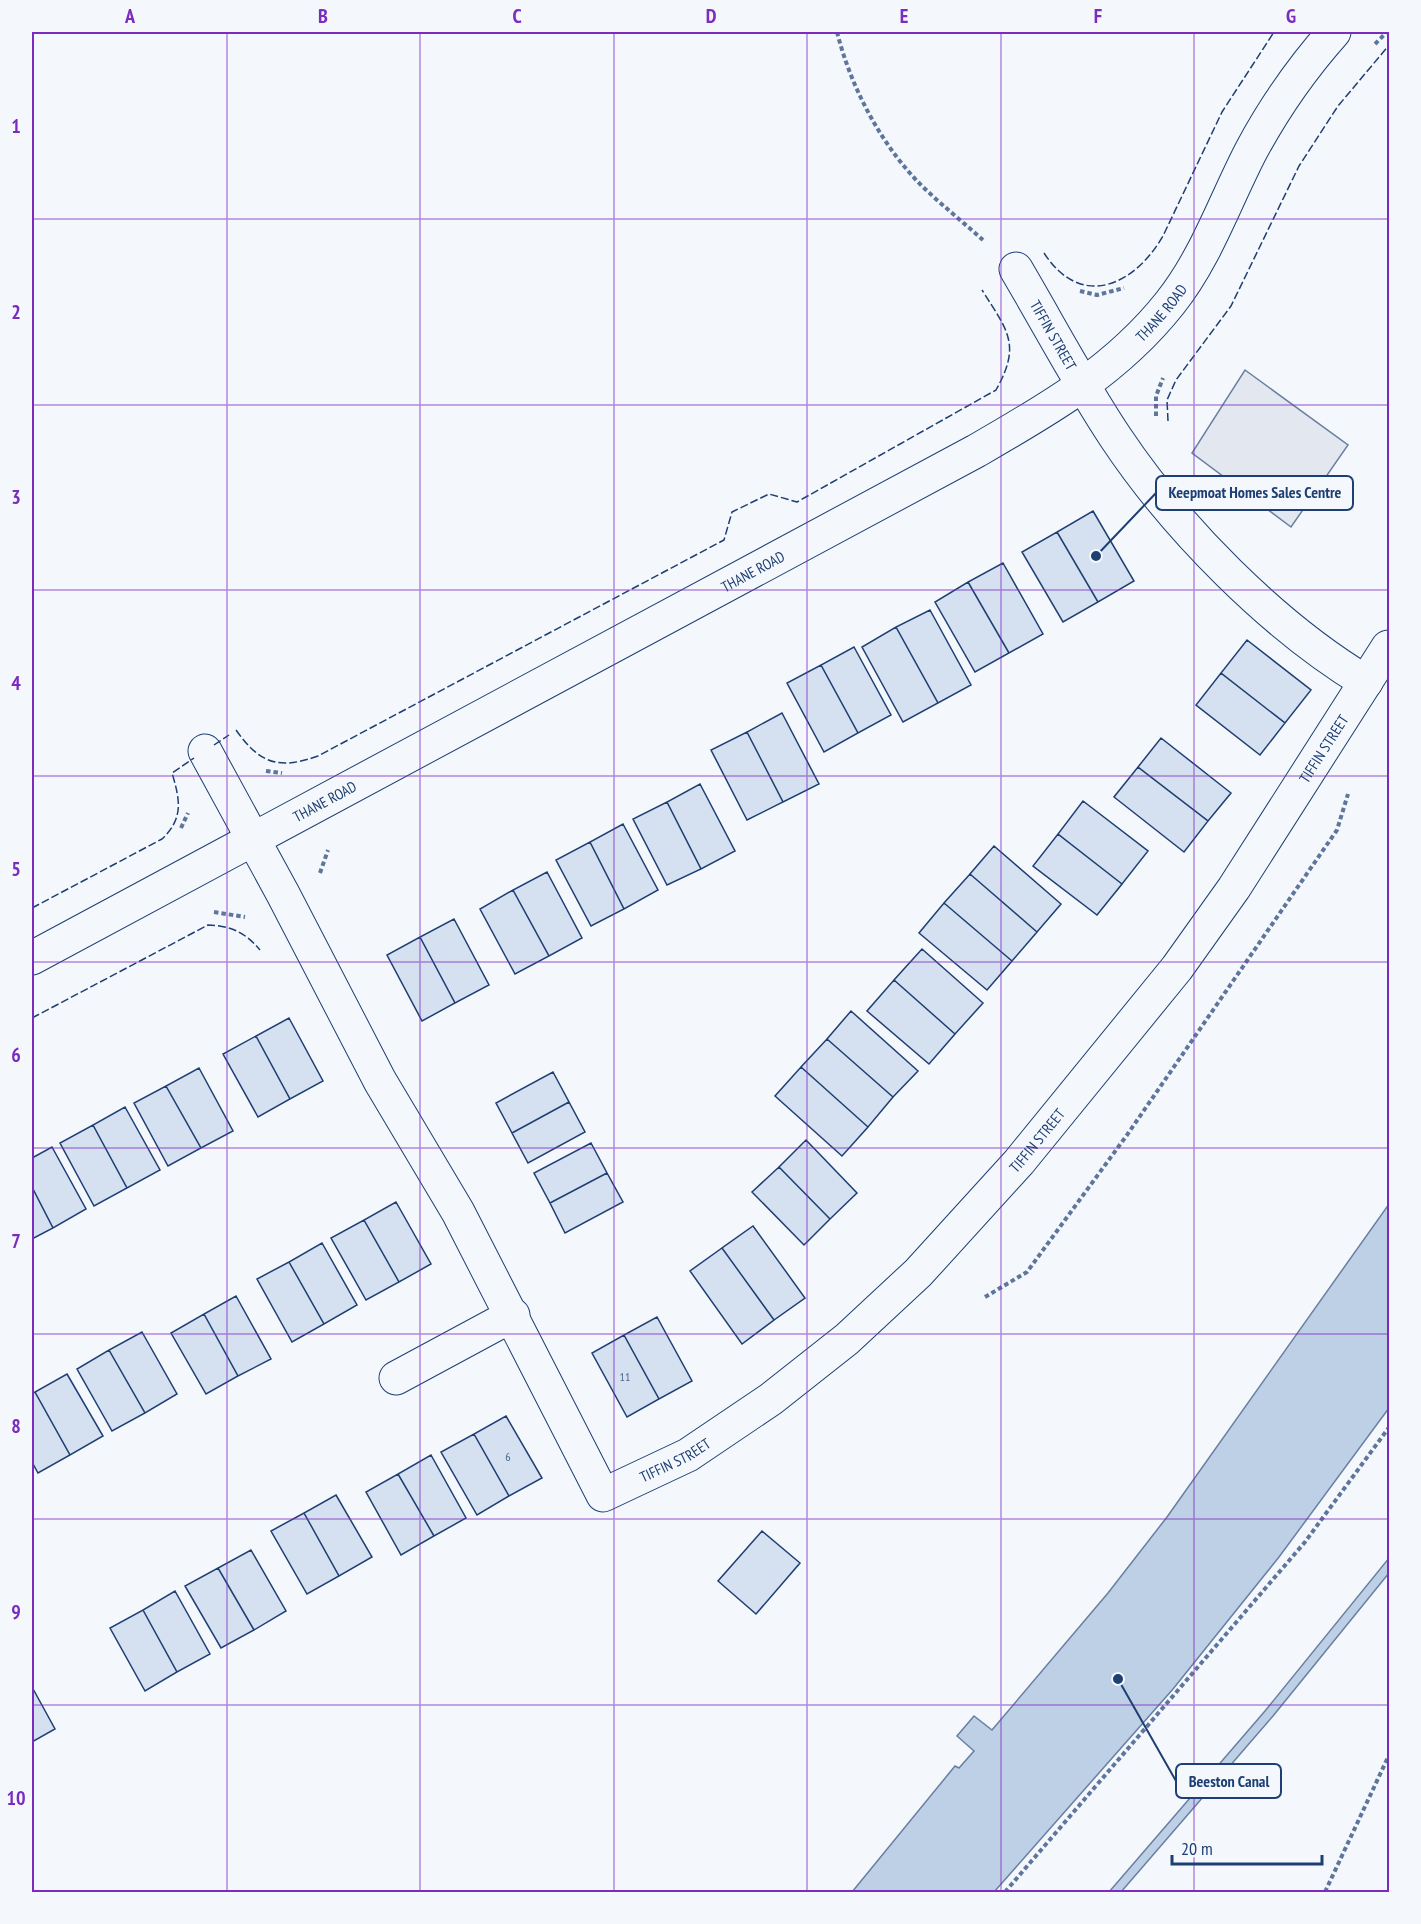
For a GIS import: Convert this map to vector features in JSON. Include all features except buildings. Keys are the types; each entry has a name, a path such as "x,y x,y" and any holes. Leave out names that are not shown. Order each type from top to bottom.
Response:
{"street":[{"name":"THANE ROAD","path":"32,958 976,451 1085,386 1145,333 1172,302 1195,266 1258,140 1288,91 1334,32"},
{"name":"TIFFIN STREET","path":"1016,269 1116,439 1175,514 1227,572 1284,622 1366,682"},
{"name":"TIFFIN STREET","path":"513,1315 603,1495 688,1455 771,1400 847,1339 918,1273 1019,1162 1177,968 1234,888 1388,647"},
{"path":"205,751 254,839 380,1082 458,1212 513,1315 396,1378"}],"path":[{"path":"837,32 843,57 876,128 922,187 1016,269"},
{"path":"1072,288 1097,295 1110,294 1132,283"},
{"path":"985,1297 1027,1272 1127,1135 1337,830 1351,786"},
{"path":"1005,1893 1305,1542 1389,1426"},
{"path":"1325,1893 1389,1753"}],"shaded area":[{"path":"1245,370 1348,445 1291,527 1192,453"}],"water":[{"path":"1389,1204 1389,1408 1279,1557 1173,1689 994,1892 852,1892 955,1766 959,1768 974,1751 957,1736 974,1716 992,1730 1108,1593 1167,1517"},
{"path":"1389,1558 1389,1573 1273,1716 1121,1892 1109,1892 1265,1711"}],"fence":[{"path":"1044,253 1059,271 1074,281 1090,286 1106,285 1137,268 1163,236 1222,112 1274,32"},
{"path":"1168,421 1167,400 1176,380 1231,306 1299,166 1338,106 1390,44"},
{"path":"236,730 253,750 271,761 292,763 318,756 724,540 732,512 769,494 797,502 996,390 1004,374 1010,349 1004,327 982,290"},
{"path":"214,745 229,735"},
{"path":"32,908 162,839 174,824 177,816 178,800 172,773 194,758"},
{"path":"32,1018 208,925 237,931 260,950"}],"place":[{"name":"Keepmoat Homes Sales Centre","path":"1096,556"},
{"name":"Beeston Canal","path":"1118,1679"}]}
